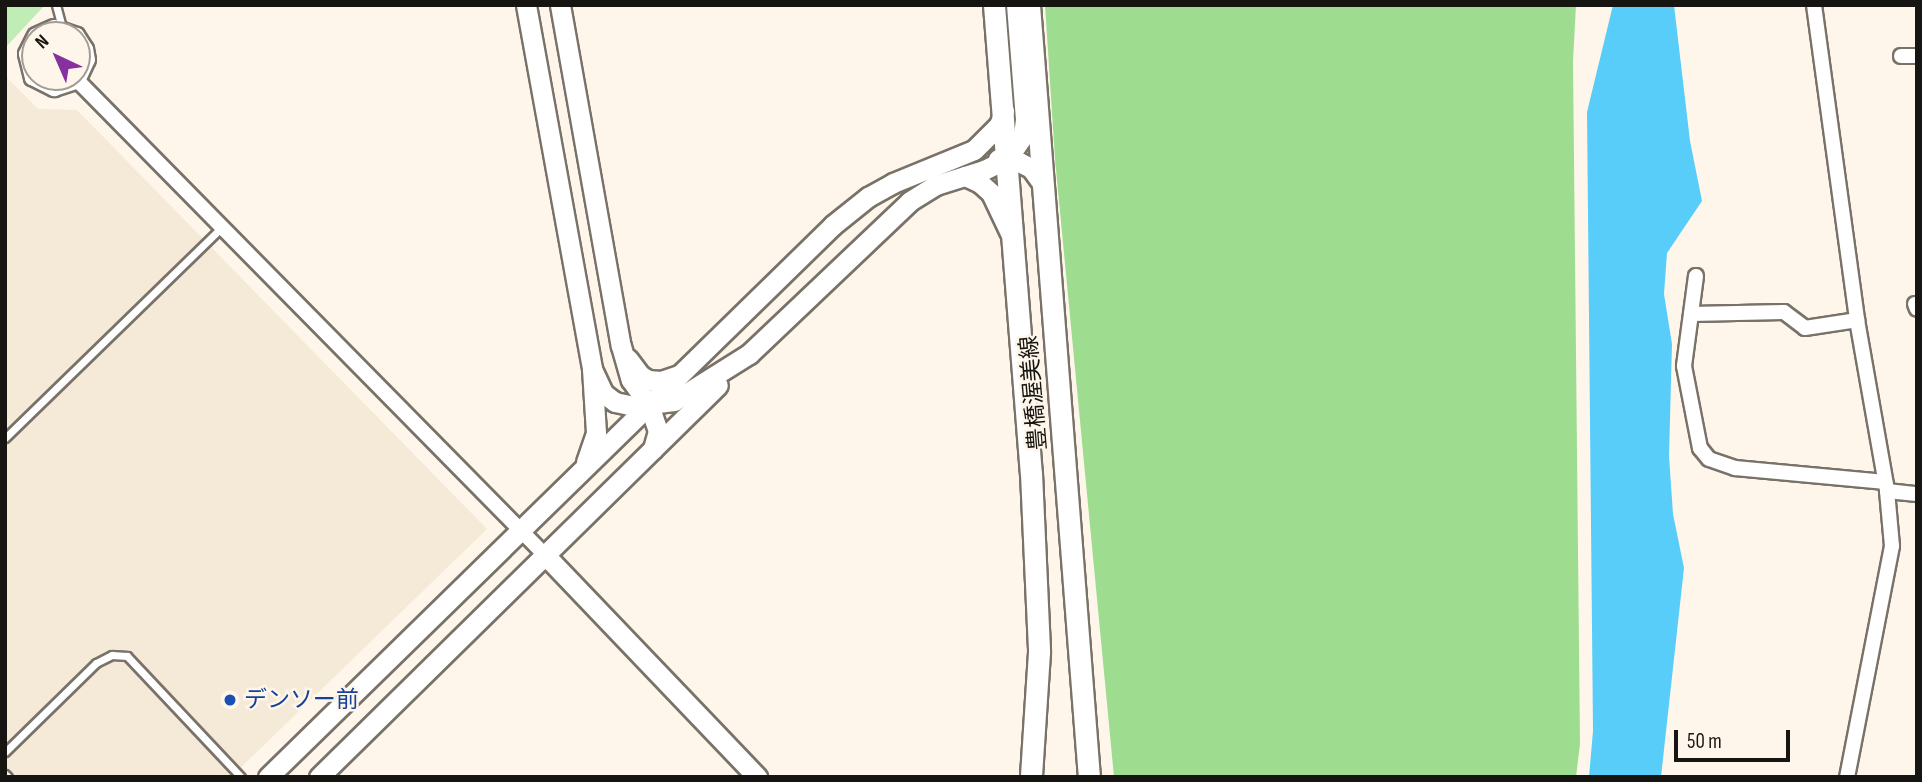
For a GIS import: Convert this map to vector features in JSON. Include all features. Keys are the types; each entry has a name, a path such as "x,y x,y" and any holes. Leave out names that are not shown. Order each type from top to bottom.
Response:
{"main road":[{"name":"豊橋渥美線","path":"994,5 1031,473 1039,652 1031,777"},
{"name":"豊橋渥美線","path":"1030,5 1089,777"}],"street":[{"path":"526,5 592,369 596,433 581,471"},
{"path":"560,5 621,346 631,380 649,405 658,431 653,449"},
{"path":"319,777 749,354 910,201 936,185 1007,159 1023,136 1025,119 1016,5"},
{"path":"1814,5 1857,320 1886,486 1892,546 1847,777"},
{"path":"1901,56 1917,56"},
{"path":"89,91 521,530 757,777"},
{"path":"268,777 853,208 893,183 980,145 999,125 1004,110"},
{"path":"931,167 1007,159 1031,168 1044,186"},
{"path":"965,176 980,183 991,193 1014,242"},
{"path":"1696,276 1684,366 1700,449 1709,459 1735,468 1886,486 1917,494"},
{"path":"1691,314 1784,312 1805,328 1857,320"},
{"path":"621,346 632,366 648,380 661,382 680,374"},
{"path":"592,369 603,393 615,402 634,406 649,405 674,401 749,354"}],"lane":[{"path":"5,438 222,227"},
{"path":"5,752 96,663 112,655 127,656 241,777"}],"shaded area":[{"path":"5,76 38,109 77,110 487,529 231,777 5,777"}],"green space":[{"path":"5,5 45,5 30,21 21,21 21,31 5,48"},
{"path":"1045,5 1576,5 1573,61 1580,744 1576,777 1114,777 1055,159"}],"water":[{"path":"1613,5 1674,5 1690,141 1702,201 1667,253 1664,294 1672,344 1669,456 1673,514 1684,568 1661,777 1589,777 1593,731 1587,112"}],"place":[{"name":"デンソー前","path":"230,700"}]}
